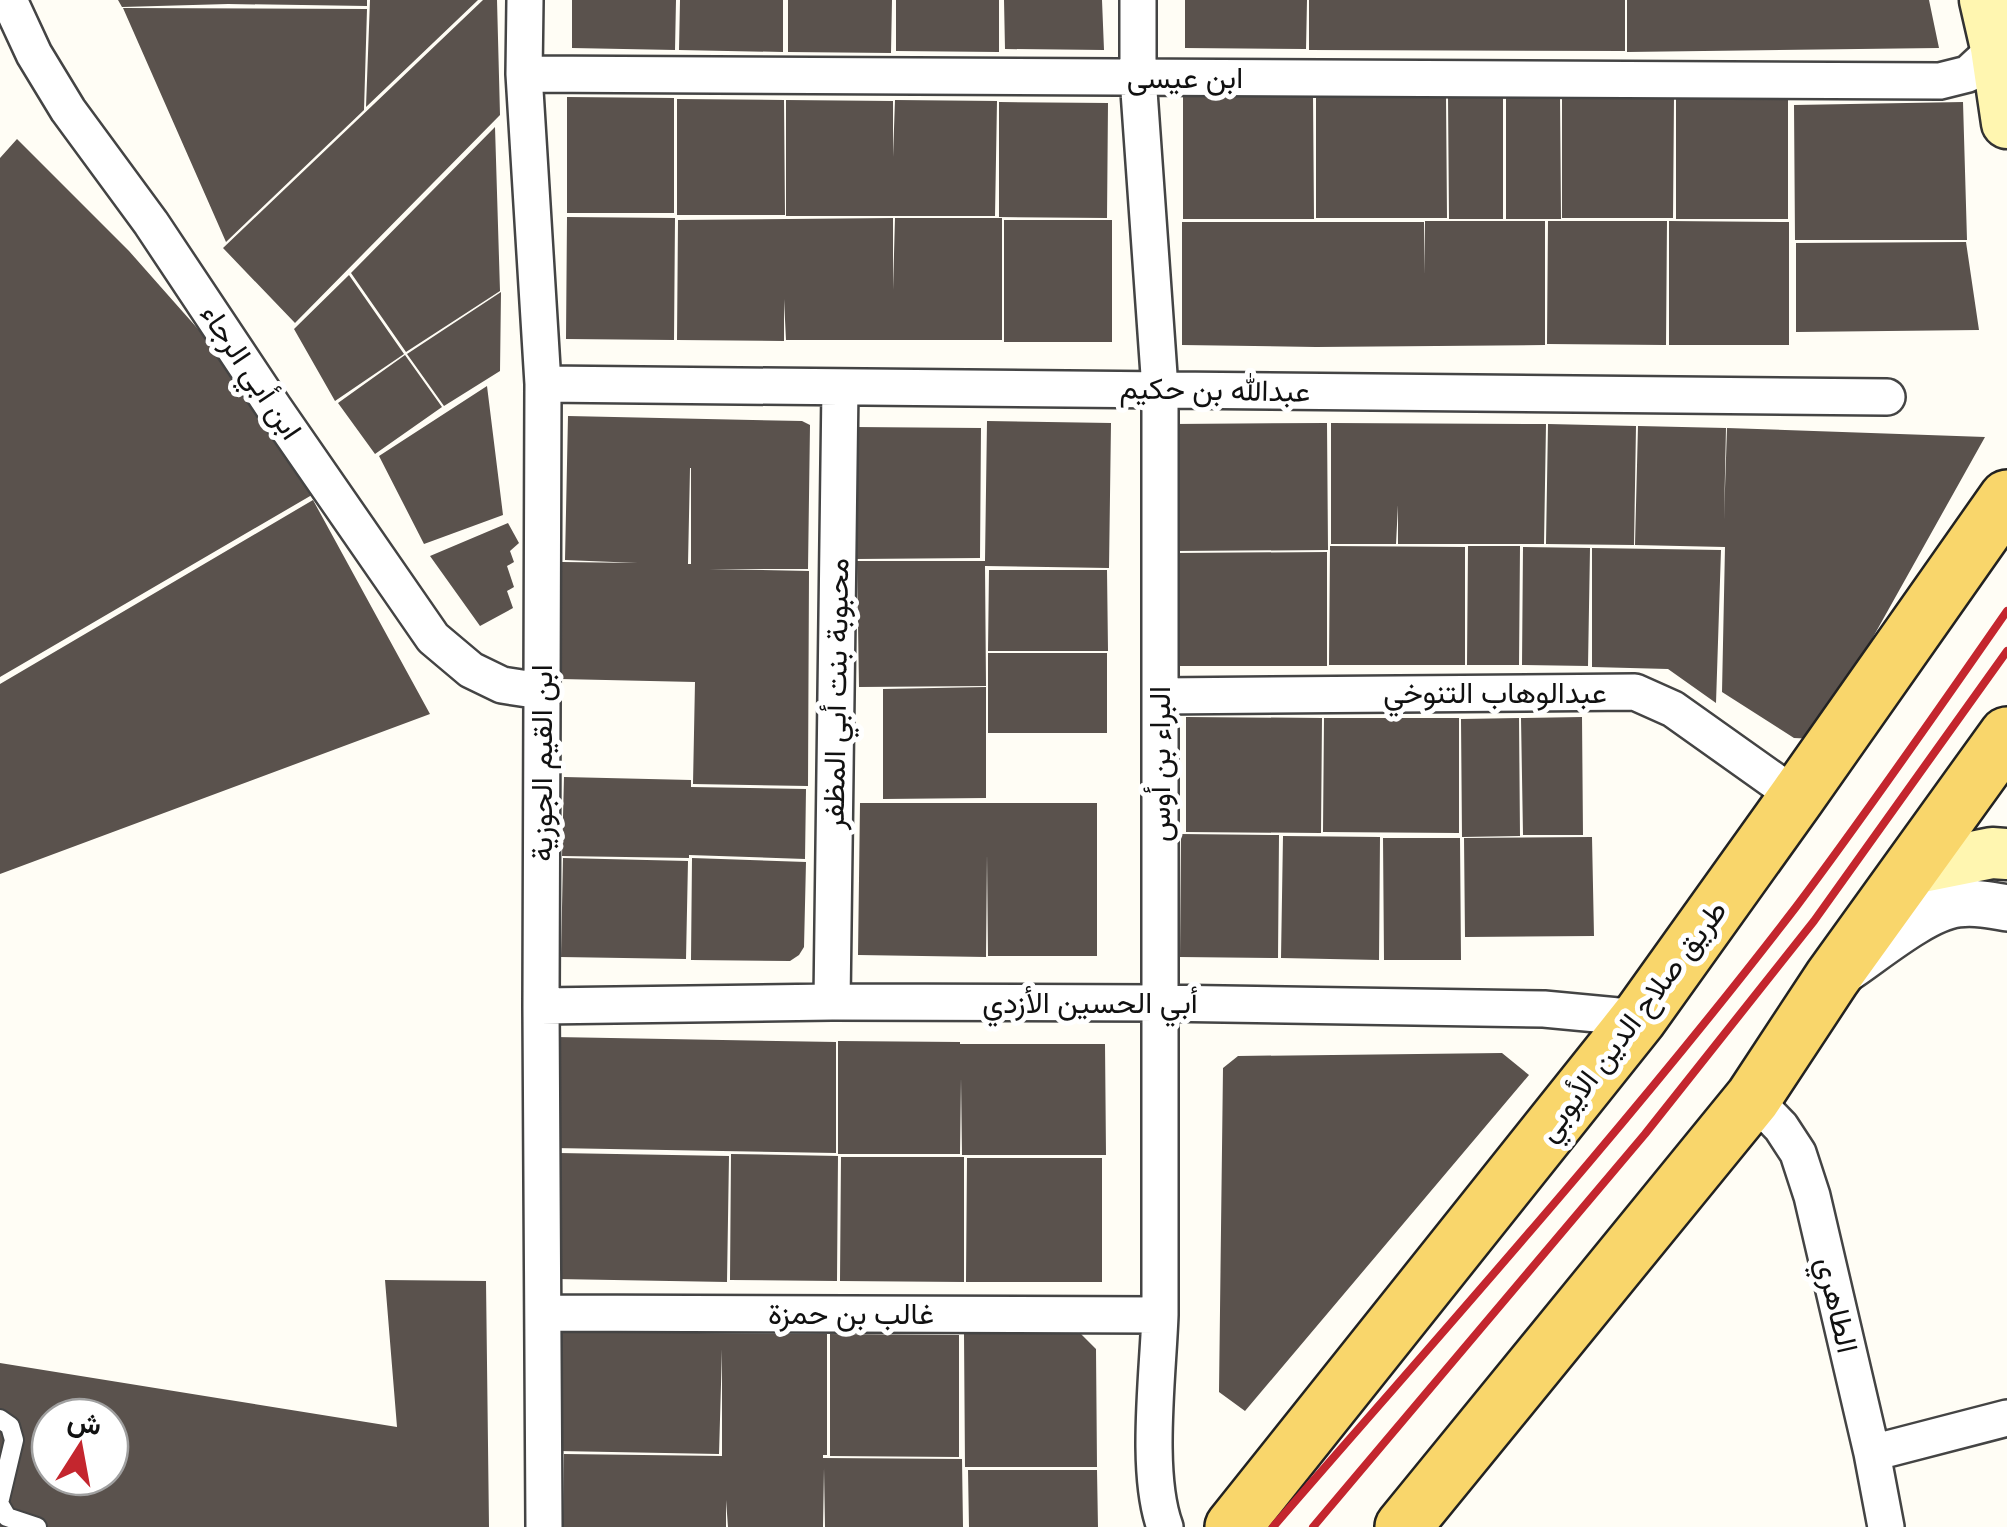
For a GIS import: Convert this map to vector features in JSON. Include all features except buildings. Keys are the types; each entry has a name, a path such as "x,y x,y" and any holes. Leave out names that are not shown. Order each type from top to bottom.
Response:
{"main road":[{"path":"1990,24 2007,123"},
{"name":"طريق صلاح الدين الأيوبي","path":"1234,1527 1639,1018 2007,498"},
{"path":"1403,1527 1753,1098 1832,978 2007,735"},
{"path":"1912,869 2007,854"}],"street":[{"name":"ابن أبي الرجاء","path":"8,0 34,54 68,110 151,223 433,638 472,670 502,685 542,690"},
{"name":"ابن القيم الجوزية","path":"524,0 524,74 543,384 544,1527"},
{"name":"البراء بن أوس","path":"1138,0 1138,78 1160,390 1160,1315 1155,1438 1158,1509 1166,1527"},
{"name":"ابن عيسى","path":"524,74 1940,81 1968,74 1990,24"},
{"name":"عبدالله بن حكيم","path":"543,384 1887,397"},
{"name":"محبوبة بنت أبي المظفر","path":"832,1002 840,387"},
{"name":"عبدالوهاب التنوخي","path":"1160,696 1635,692 1672,709 1797,798"},
{"path":"1832,978 1940,909 1981,903 2007,908"},
{"name":"أبي الحسين الأزدي","path":"542,1006 1159,1003 1544,1009 1639,1018"},
{"name":"الطاهري","path":"1753,1098 1798,1152 1812,1196 1872,1453 1879,1522"},
{"name":"غالب بن حمزة","path":"542,1313 1160,1315"},
{"path":"1872,1453 2007,1418"}],"lane":[{"path":"0,1419 10,1426 14,1440 1,1494 7,1516 37,1527"}],"railway":[{"path":"1273,1527 1670,1066 1796,907 2007,611"},
{"path":"1313,1527 1645,1134 1814,921 2007,651"}]}
